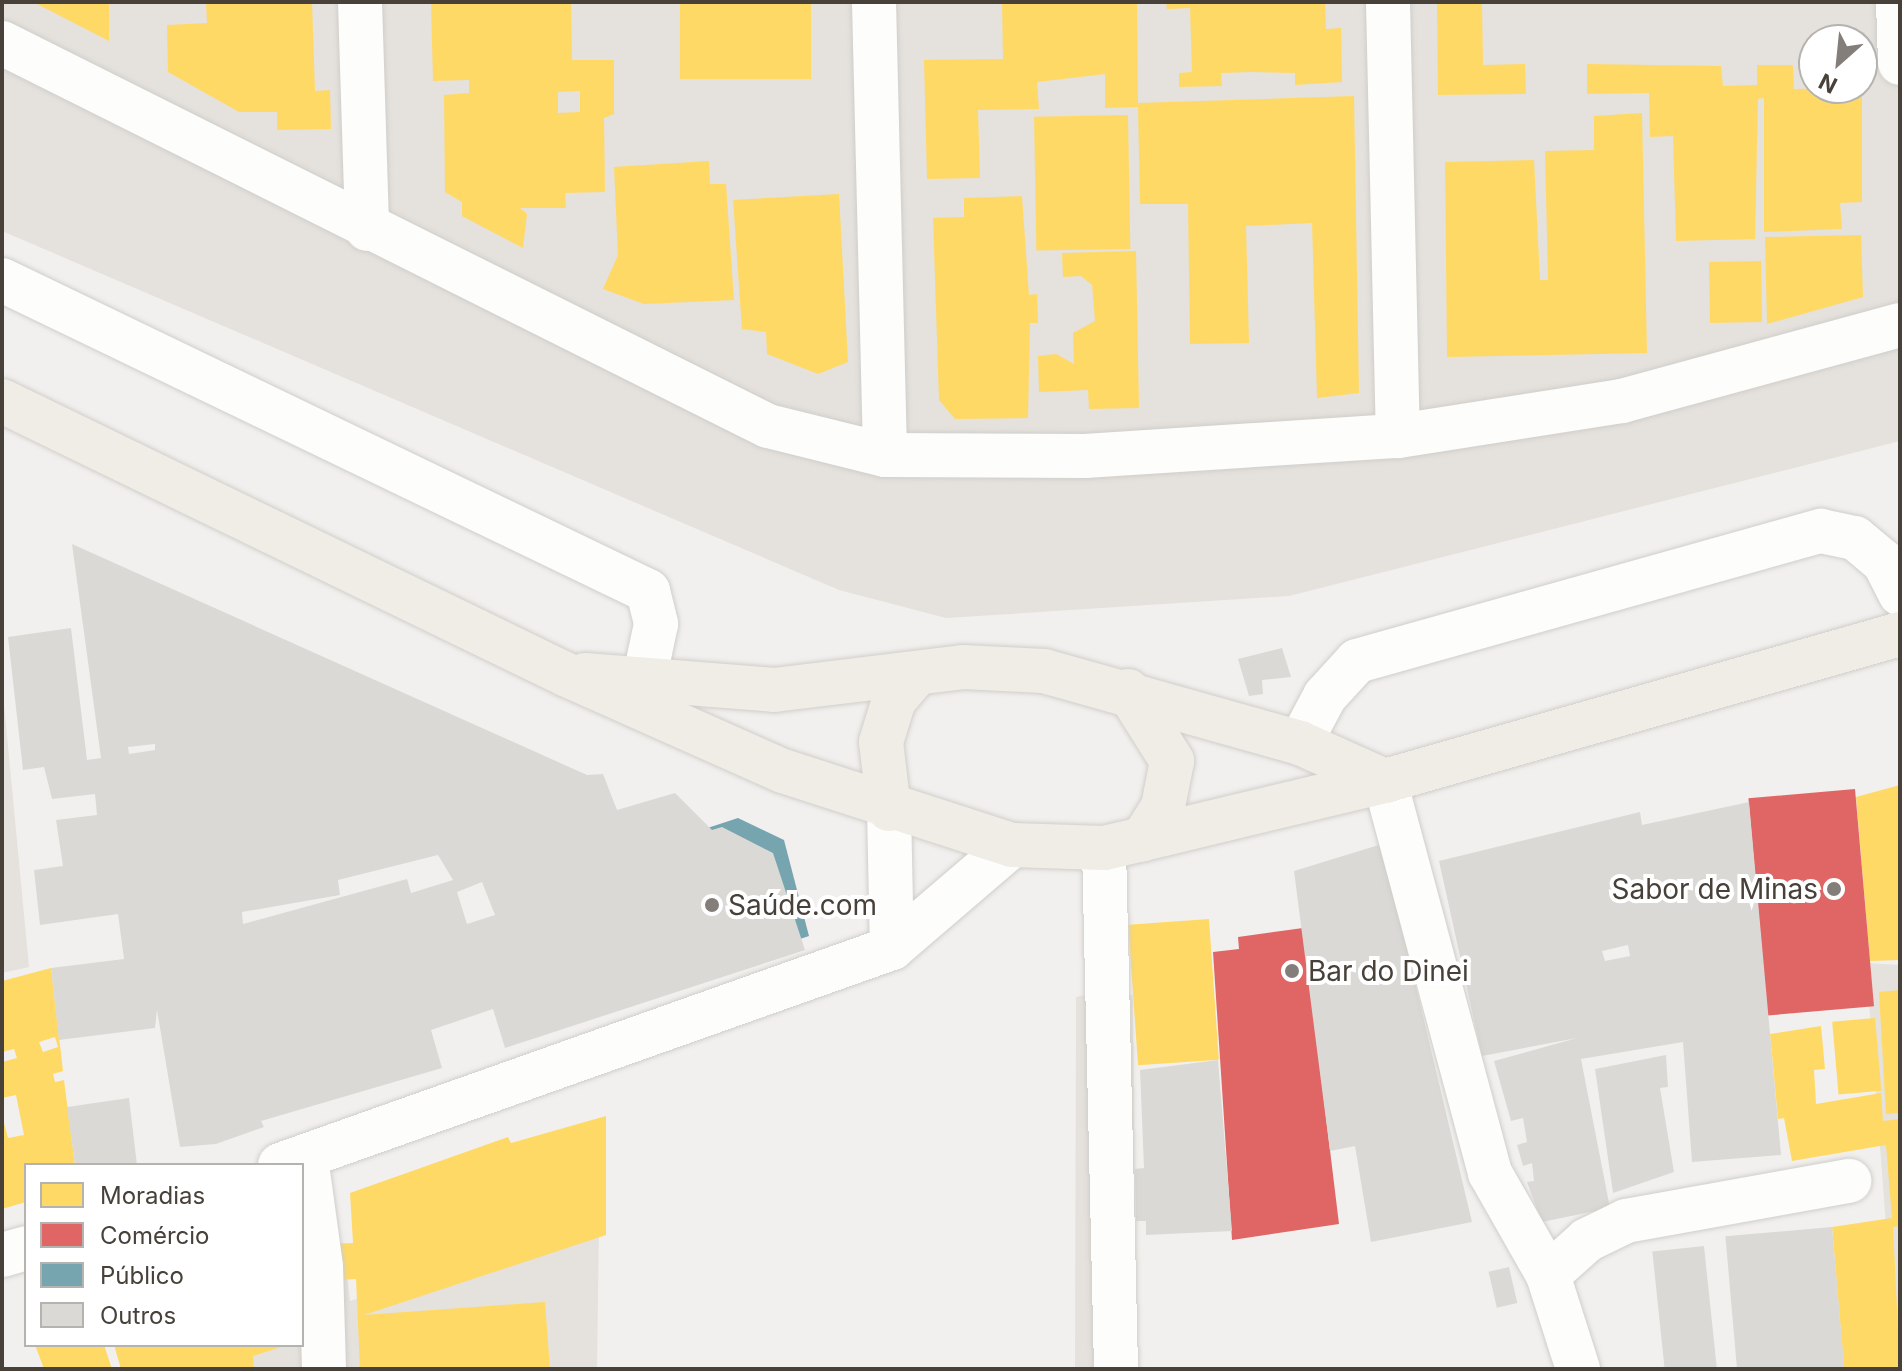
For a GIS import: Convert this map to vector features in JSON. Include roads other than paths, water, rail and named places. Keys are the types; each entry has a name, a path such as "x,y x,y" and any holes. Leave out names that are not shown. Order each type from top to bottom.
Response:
{"main road":[{"path":"2,401 567,675 783,771 889,809 1012,845 1124,843 1385,781 1900,634"},
{"path":"567,675 645,676 774,690 914,677 963,667 1044,671 1128,691 1300,743 1385,781"},
{"path":"889,809 881,742 894,700 914,677"},
{"path":"1124,843 1163,807 1172,761 1128,691"}],"street":[{"path":"360,2 367,229"},
{"path":"874,2 885,455"},
{"path":"1388,2 1398,436"},
{"path":"1898,2 1900,63"},
{"path":"2,43 367,229 768,426 885,455 1085,456 1398,436 1622,401 1900,325"},
{"path":"2,280 648,591 656,624 645,676"},
{"path":"1300,743 1325,696 1357,661 1821,531 1855,538 1884,562 1900,594"},
{"path":"1385,781 1490,1173 1548,1275 1578,1369"},
{"path":"889,809 892,948"},
{"path":"1116,1369 1124,843"},
{"path":"293,1161 892,948 1012,845"},
{"path":"1548,1275 1587,1240 1626,1221 1849,1181"},
{"path":"304,1203 321,1267 324,1369"},
{"path":"2,1255 24,1249"}],"place":[{"name":"Sabor de Minas","path":"1834,889"},
{"name":"Saúde.com","path":"712,905"},
{"name":"Bar do Dinei","path":"1292,971"}]}
